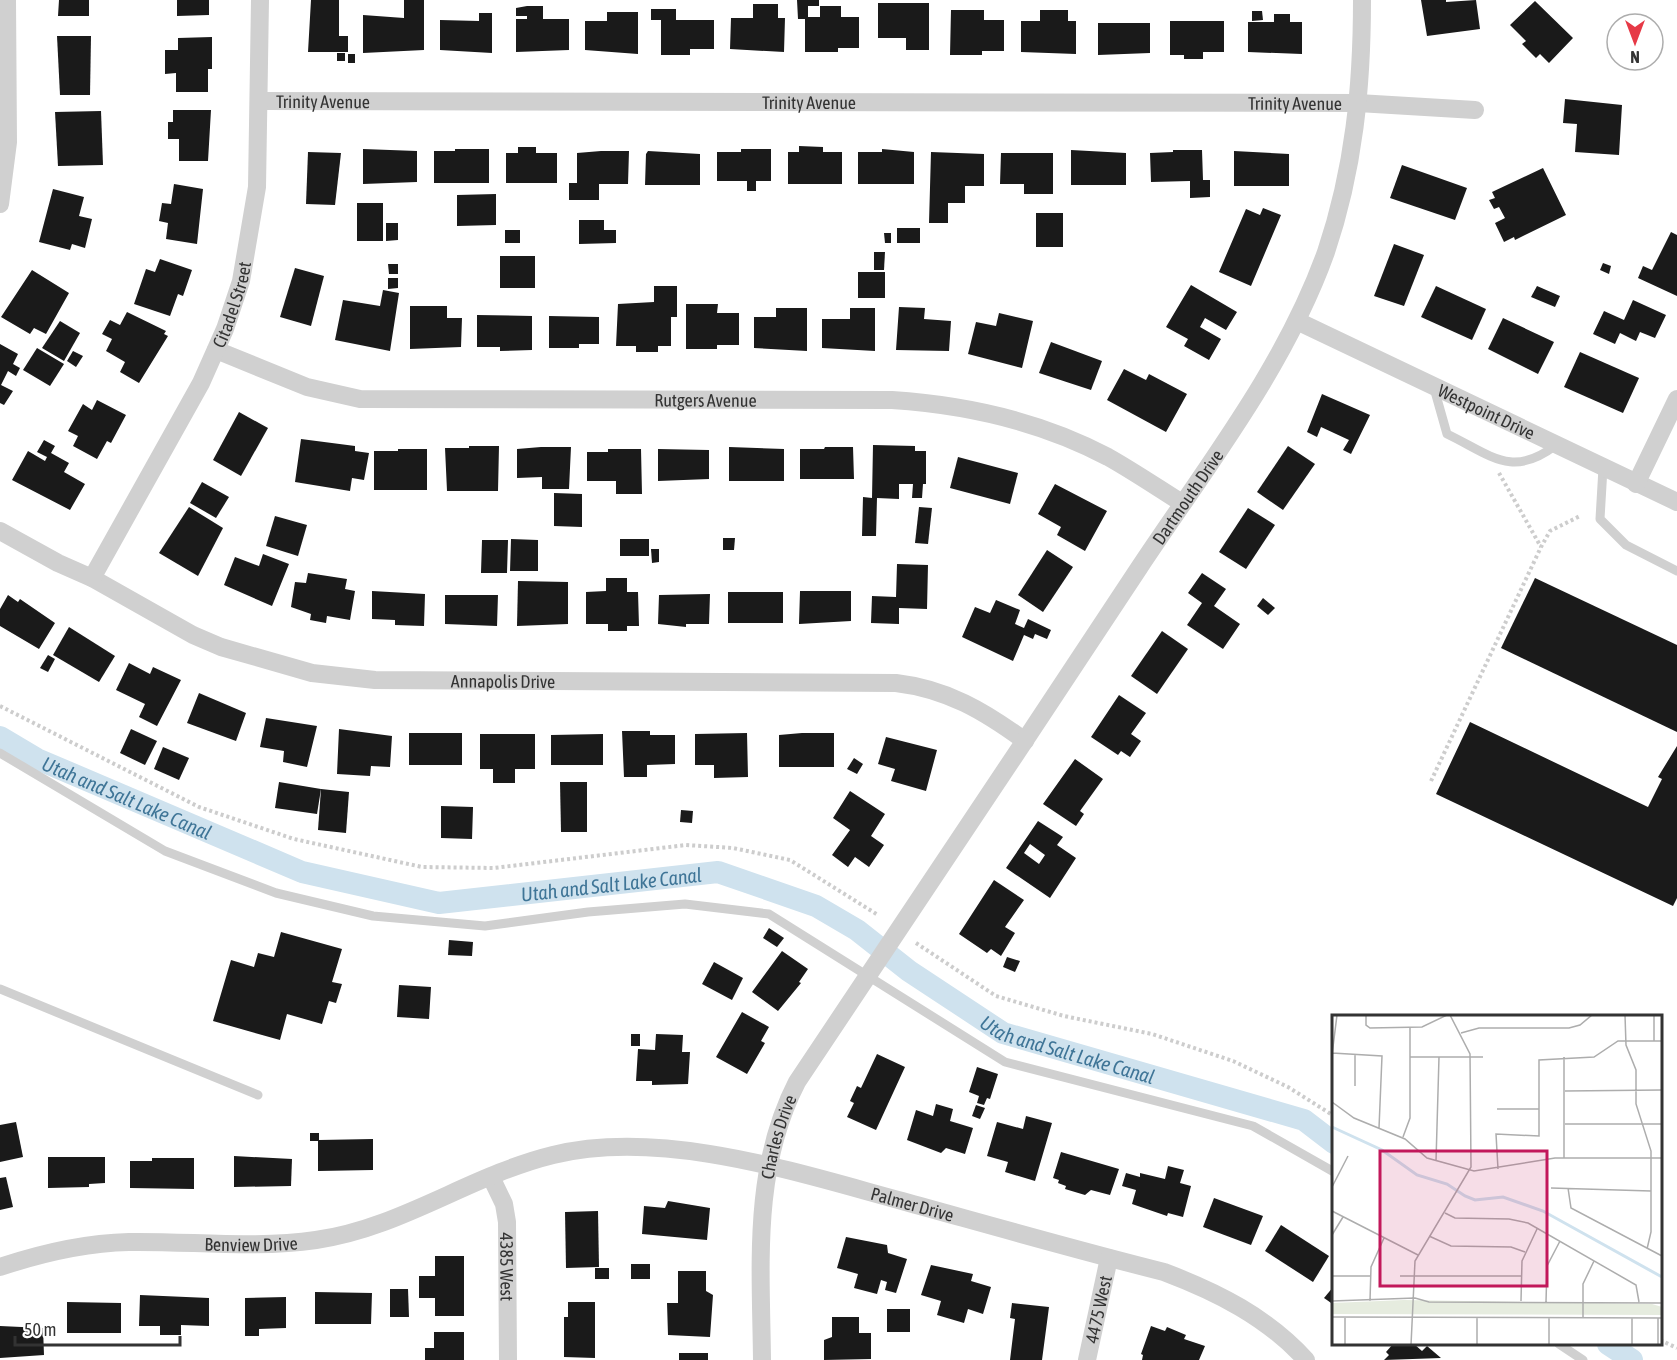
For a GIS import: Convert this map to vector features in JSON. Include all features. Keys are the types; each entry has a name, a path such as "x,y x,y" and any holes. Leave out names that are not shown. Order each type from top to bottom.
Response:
{"street":[{"path":"0,204 8,142 7,0"},
{"name":"Citadel Street","path":"92,578 216,350 241,281 257,187 260,0"},
{"name":"Dartmouth Drive","path":"889,943 1267,375 1297,321 1325,254 1345,190 1362,73 1362,0"},
{"name":"Trinity Avenue","path":"260,101 1358,103 1475,110"},
{"name":"Westpoint Drive","path":"1297,321 1677,502"},
{"name":"Rutgers Avenue","path":"216,350 307,387 360,399 892,400 957,407 1020,421 1064,436 1109,458 1182,503"},
{"path":"1636,484 1677,399"},
{"name":"Annapolis Drive","path":"0,531 211,643 248,657 312,673 375,680 896,683 936,690 955,697 975,706 1025,741"},
{"name":"Charles Drive","path":"762,1360 761,1216 768,1165 784,1111 797,1083 889,943"},
{"name":"Palmer Drive","path":"491,1177 554,1155 592,1149 638,1148 688,1152 768,1165 1164,1272 1206,1288 1251,1312 1294,1346 1306,1360"},
{"name":"Benview Drive","path":"0,1267 36,1255 96,1244 295,1243 341,1236 394,1220 491,1177"},
{"name":"4385 West","path":"491,1177 504,1204 507,1222 508,1360"},
{"name":"4475 West","path":"1087,1360 1109,1258"}],"lane":[{"path":"1434,385 1448,434 1508,464 1539,459 1556,445"},
{"path":"1604,468 1600,519 1626,545 1677,571"},
{"path":"0,753 165,851 276,893 373,916 485,926 588,912 685,904 769,914 871,972 1005,1062 1253,1126 1332,1171"},
{"path":"0,988 258,1095"},
{"path":"1560,1345 1583,1360"}],"path":[{"path":"1498,473 1541,547"},
{"path":"1431,781 1550,531 1581,516"},
{"path":"0,706 199,807 294,839 422,867 494,868 686,845 732,848 790,860 878,915"},
{"path":"916,943 996,996 1064,1016 1152,1034 1233,1061 1288,1087 1332,1115"},
{"path":"1662,1341 1677,1348"}],"building":[{"path":"59,0 89,0 89,16 58,16"},
{"path":"177,0 209,0 209,15 177,16"},
{"path":"311,0 339,0 339,36 348,36 348,52 308,52"},
{"path":"404,0 424,0 424,50 363,53 363,15 404,18"},
{"path":"797,0 819,0 819,6 808,6 808,17 820,17 820,6 841,6 841,17 859,17 859,48 838,48 838,52 805,52 805,19 798,19"},
{"path":"1421,0 1446,0 1446,2 1476,0 1480,29 1427,36"},
{"path":"1535,1 1573,38 1549,63 1540,54 1536,58 1522,44 1526,41 1510,25"},
{"path":"878,3 929,3 929,50 906,50 906,38 878,38"},
{"path":"753,4 778,4 778,18 785,18 784,52 730,49 731,18 753,18"},
{"path":"543,6 543,19 569,19 569,50 516,52 516,19 527,19 527,16 516,16 516,8"},
{"path":"651,9 676,9 676,20 714,20 714,49 690,49 690,55 661,55 661,20 651,20"},
{"path":"951,10 984,10 984,20 1004,20 1004,51 982,51 982,55 950,55"},
{"path":"1040,10 1068,10 1068,21 1076,21 1076,54 1021,52 1021,21 1040,21"},
{"path":"1252,11 1262,11 1263,20 1252,21"},
{"path":"607,12 638,12 638,54 585,50 585,21 607,21"},
{"path":"479,13 492,13 492,53 440,50 440,20 479,21"},
{"path":"1274,14 1290,14 1290,22 1302,22 1302,54 1248,52 1248,22 1274,22"},
{"path":"1170,21 1224,21 1224,52 1203,52 1203,59 1184,59 1184,55 1170,55"},
{"path":"1098,23 1150,23 1150,53 1098,55"},
{"path":"57,36 91,36 90,95 60,95"},
{"path":"212,37 212,69 208,69 208,92 176,92 176,73 165,74 165,50 178,50 178,38"},
{"path":"337,53 345,53 345,61 337,61"},
{"path":"348,54 355,54 355,63 348,63"},
{"path":"1565,99 1622,105 1619,155 1575,152 1577,124 1563,123"},
{"path":"173,110 211,110 208,161 179,161 179,139 168,139 168,122 173,122"},
{"path":"101,111 103,165 58,166 55,112"},
{"path":"799,146 823,147 823,152 842,152 842,184 788,184 788,152 799,152"},
{"path":"518,147 536,147 536,153 557,153 557,183 506,183 506,153 518,153"},
{"path":"363,149 417,151 417,182 363,184"},
{"path":"455,149 489,149 489,183 434,183 434,151 455,151"},
{"path":"741,149 771,149 771,181 756,181 756,191 747,191 747,181 717,181 717,152 741,152"},
{"path":"882,149 914,152 914,184 858,184 858,152 882,152"},
{"path":"1071,150 1126,153 1126,185 1071,185"},
{"path":"1173,150 1202,150 1203,180 1210,180 1210,197 1190,198 1190,181 1151,182 1150,153 1173,152"},
{"path":"629,151 628,184 599,184 599,200 569,200 569,183 577,183 577,153"},
{"path":"648,151 700,154 700,185 645,185"},
{"path":"1234,151 1289,154 1289,186 1234,186"},
{"path":"308,152 341,153 335,205 306,204"},
{"path":"931,152 984,154 984,186 965,186 965,203 948,203 948,223 929,223"},
{"path":"1001,153 1053,153 1053,194 1024,194 1024,184 1000,184"},
{"path":"1402,165 1467,188 1455,220 1390,198"},
{"path":"1543,168 1566,215 1515,240 1514,237 1504,242 1495,223 1505,218 1499,207 1494,209 1489,200 1495,198 1492,192"},
{"path":"174,184 203,189 197,244 166,239 168,223 159,221 162,203 171,204"},
{"path":"53,189 84,197 79,216 92,219 85,248 72,244 70,250 39,242"},
{"path":"496,194 496,225 457,226 457,195"},
{"path":"357,203 383,203 383,241 357,241"},
{"path":"1263,208 1281,215 1251,286 1219,272 1246,209 1260,215"},
{"path":"1036,213 1063,213 1063,247 1036,247"},
{"path":"579,220 604,220 604,230 616,230 616,243 579,244"},
{"path":"386,223 398,223 398,240 386,241"},
{"path":"897,228 920,228 920,243 897,243"},
{"path":"505,230 520,230 520,243 505,243"},
{"path":"1671,232 1677,235 1677,296 1638,278 1643,266 1652,270"},
{"path":"884,233 891,233 891,243 885,243"},
{"path":"1394,244 1424,255 1404,306 1374,296"},
{"path":"874,252 885,252 884,270 874,270"},
{"path":"500,256 535,256 535,288 500,288"},
{"path":"160,259 192,270 183,296 178,294 170,316 134,304 146,269 155,272"},
{"path":"1603,263 1611,266 1609,274 1600,270"},
{"path":"388,264 398,264 398,274 389,274"},
{"path":"295,268 324,276 311,326 280,317"},
{"path":"32,270 69,293 46,334 34,328 30,334 1,317"},
{"path":"858,272 885,272 885,298 858,298"},
{"path":"388,278 398,278 398,288 388,289"},
{"path":"1191,285 1237,312 1226,330 1205,318 1200,327 1221,339 1209,360 1184,346 1188,339 1166,327"},
{"path":"654,286 677,286 677,317 671,317 671,346 658,346 658,352 636,352 636,346 616,346 618,304 654,302"},
{"path":"1436,286 1486,309 1472,340 1421,317"},
{"path":"1537,286 1560,296 1555,307 1531,297"},
{"path":"383,290 399,293 390,351 335,340 343,300 380,306"},
{"path":"1633,300 1666,315 1655,338 1640,332 1636,341 1620,333 1615,344 1593,334 1604,311 1624,320"},
{"path":"686,304 718,304 717,313 739,313 739,345 717,345 717,349 686,349"},
{"path":"410,306 447,306 447,318 462,318 461,347 410,349"},
{"path":"899,307 925,308 924,319 951,321 949,351 896,350"},
{"path":"776,308 807,308 807,351 754,348 754,317 776,317"},
{"path":"850,308 875,308 875,351 822,348 822,319 850,319"},
{"path":"127,312 166,331 164,334 168,336 139,383 120,372 125,362 106,351 112,339 102,334 110,320 120,325"},
{"path":"999,313 1033,321 1022,368 968,354 976,322 996,326"},
{"path":"477,315 532,316 532,350 500,351 500,347 477,347"},
{"path":"549,316 599,317 599,344 579,344 579,348 549,348"},
{"path":"1503,318 1554,342 1538,374 1488,349"},
{"path":"60,321 80,333 64,361 42,348"},
{"path":"1051,342 1102,361 1091,390 1039,373"},
{"path":"0,344 18,354 13,364 20,368 16,376 8,371 1,385 13,391 4,405 0,403"},
{"path":"37,348 64,364 50,386 23,370"},
{"path":"73,351 83,356 76,367 67,361"},
{"path":"1580,352 1639,378 1623,413 1564,387"},
{"path":"1124,369 1146,380 1149,374 1187,394 1166,432 1107,400"},
{"path":"1322,394 1370,415 1351,454 1343,450 1349,440 1321,427 1317,437 1307,432"},
{"path":"97,400 126,415 111,443 107,441 97,459 73,446 78,436 68,431 83,404 92,410"},
{"path":"239,412 268,428 241,476 213,460"},
{"path":"301,439 355,446 355,451 369,453 364,480 352,478 350,491 295,482"},
{"path":"44,440 55,446 51,453 69,463 64,472 85,484 70,510 12,480 28,451 45,461 47,457 37,452"},
{"path":"873,445 915,446 915,451 926,451 926,484 923,484 922,498 912,498 913,484 899,484 899,499 877,498 876,536 862,536 863,497 872,498"},
{"path":"469,446 499,446 498,491 447,491 445,448 469,448"},
{"path":"1288,446 1315,464 1283,510 1257,492"},
{"path":"571,447 569,489 542,489 542,477 517,478 517,449"},
{"path":"729,447 784,449 784,481 729,481"},
{"path":"825,447 853,447 854,479 800,479 800,449 824,449"},
{"path":"398,449 427,449 427,490 374,490 374,451 398,451"},
{"path":"608,449 641,449 642,494 616,494 616,481 587,481 587,452 608,452"},
{"path":"658,449 709,450 709,479 658,481"},
{"path":"958,457 1018,473 1010,504 950,488"},
{"path":"202,482 229,497 216,518 190,503"},
{"path":"1055,484 1107,511 1085,551 1057,535 1061,527 1038,514"},
{"path":"554,493 582,494 582,527 554,526"},
{"path":"189,507 223,528 198,576 159,553"},
{"path":"919,507 932,508 928,544 915,543"},
{"path":"1248,508 1275,525 1246,569 1219,552"},
{"path":"275,516 307,525 298,556 266,546"},
{"path":"723,538 735,538 734,550 723,550"},
{"path":"511,539 538,540 538,571 510,571"},
{"path":"620,539 649,539 649,556 620,556"},
{"path":"482,540 508,540 507,573 481,573"},
{"path":"651,549 659,549 659,562 652,563"},
{"path":"1047,550 1073,567 1043,612 1018,595"},
{"path":"263,554 289,564 272,606 224,585 235,557 259,566"},
{"path":"897,564 928,565 927,609 899,608 899,624 871,623 872,596 896,597"},
{"path":"308,573 347,579 345,589 355,591 350,620 327,616 326,623 310,620 311,614 291,607 295,582 306,583"},
{"path":"1202,573 1226,589 1214,606 1240,624 1223,649 1187,625 1202,603 1188,593"},
{"path":"606,578 627,578 627,592 638,592 639,626 627,626 627,631 608,631 608,624 586,624 586,592 606,591"},
{"path":"1535,578 1677,645 1677,732 1501,648"},
{"path":"518,581 568,582 568,624 517,626"},
{"path":"372,591 425,594 424,626 395,625 395,620 372,619"},
{"path":"800,591 851,591 851,621 799,624"},
{"path":"728,592 783,592 783,623 728,623"},
{"path":"710,594 709,624 686,624 686,627 658,624 659,595"},
{"path":"8,595 18,602 20,599 55,623 39,649 0,626 0,609"},
{"path":"445,595 498,595 497,626 445,624"},
{"path":"1263,598 1275,608 1268,615 1257,606"},
{"path":"996,600 1020,610 1015,624 1024,628 1028,619 1051,630 1047,639 1035,634 1033,639 1024,635 1013,661 962,637 975,607 990,613"},
{"path":"69,627 115,656 99,682 53,655"},
{"path":"1162,631 1188,649 1157,694 1131,676"},
{"path":"48,655 55,659 48,672 40,668"},
{"path":"129,663 150,674 153,667 181,680 157,726 139,717 145,704 116,690"},
{"path":"199,693 246,713 236,741 187,723"},
{"path":"1119,695 1146,713 1131,734 1141,741 1130,757 1121,751 1118,755 1091,737"},
{"path":"266,718 317,726 307,767 283,762 284,751 260,747"},
{"path":"1470,722 1648,807 1662,779 1658,777 1677,746 1677,898 1673,906 1436,794"},
{"path":"131,729 157,741 145,765 120,753"},
{"path":"339,729 392,736 390,767 371,766 370,776 337,774"},
{"path":"622,731 650,731 650,735 675,735 675,764 647,765 647,777 624,777"},
{"path":"409,733 462,733 462,765 409,765"},
{"path":"747,733 748,777 714,778 714,765 695,765 695,734"},
{"path":"834,733 834,767 779,767 779,735"},
{"path":"480,734 535,734 535,769 515,769 515,783 493,783 493,769 480,769"},
{"path":"603,734 603,765 551,765 551,735"},
{"path":"886,737 937,750 926,791 891,781 895,769 878,764"},
{"path":"163,747 189,758 179,780 154,769"},
{"path":"854,758 863,764 857,774 847,769"},
{"path":"1075,759 1103,779 1080,811 1084,814 1076,826 1043,804"},
{"path":"279,782 321,789 317,814 275,808"},
{"path":"560,782 587,782 587,832 561,832"},
{"path":"321,789 349,792 346,833 318,830"},
{"path":"850,791 885,814 871,836 884,845 869,867 855,857 848,867 832,855 850,830 833,818"},
{"path":"441,806 473,807 472,839 441,838"},
{"path":"681,810 693,811 692,823 680,822"},
{"path":"1038,821 1063,837 1057,845 1076,858 1050,898 1006,868","holes":["1030,844 1045,855 1039,864 1024,853"]},
{"path":"994,880 1024,900 1005,927 1015,933 1001,956 991,949 987,953 959,934"},
{"path":"769,928 784,938 777,947 763,938"},
{"path":"281,932 342,949 332,982 342,984 336,1003 329,1001 322,1024 287,1014 280,1040 213,1021 231,960 254,967 258,953 274,957"},
{"path":"449,940 473,942 472,956 448,955"},
{"path":"782,951 808,969 799,982 801,983 778,1011 752,992"},
{"path":"1007,957 1020,961 1015,972 1003,967"},
{"path":"714,962 743,978 732,1000 702,984"},
{"path":"399,985 431,987 429,1019 397,1017"},
{"path":"742,1012 769,1027 761,1041 765,1043 747,1074 716,1057"},
{"path":"631,1034 640,1034 640,1046 631,1046"},
{"path":"656,1034 683,1035 682,1052 690,1052 688,1084 652,1085 652,1081 636,1081 638,1049 655,1050"},
{"path":"877,1054 905,1067 876,1130 847,1117 854,1103 850,1101 857,1086 861,1088"},
{"path":"977,1067 998,1074 990,1099 987,1098 984,1105 977,1103 979,1096 969,1092"},
{"path":"936,1104 953,1109 950,1121 973,1128 965,1154 946,1148 941,1153 907,1140 916,1110 933,1116"},
{"path":"976,1105 985,1108 980,1119 972,1116"},
{"path":"1026,1116 1052,1123 1035,1181 1005,1172 1008,1162 987,1156 997,1122 1023,1129"},
{"path":"16,1122 23,1157 0,1162 0,1125"},
{"path":"310,1133 319,1133 319,1140 373,1139 373,1170 318,1171 318,1141 310,1141"},
{"path":"1061,1152 1119,1169 1110,1195 1091,1190 1085,1195 1065,1189 1066,1186 1058,1183 1059,1180 1053,1178"},
{"path":"234,1156 292,1159 291,1186 234,1187"},
{"path":"48,1157 105,1157 105,1183 89,1184 89,1187 48,1188"},
{"path":"152,1158 194,1158 194,1189 130,1188 130,1161 152,1161"},
{"path":"1168,1166 1184,1170 1180,1183 1191,1186 1183,1217 1168,1213 1167,1216 1132,1204 1136,1190 1122,1186 1126,1173 1140,1177 1140,1173 1165,1179"},
{"path":"6,1177 13,1207 0,1210 0,1178"},
{"path":"1214,1198 1263,1216 1251,1245 1203,1227"},
{"path":"668,1201 710,1208 707,1240 642,1234 644,1206 665,1208"},
{"path":"598,1211 599,1267 566,1268 565,1212"},
{"path":"1281,1225 1329,1256 1313,1282 1265,1251"},
{"path":"846,1237 887,1245 888,1253 907,1259 896,1293 885,1290 887,1282 881,1280 877,1294 854,1288 858,1274 837,1268"},
{"path":"435,1256 464,1256 464,1316 435,1316 435,1298 419,1298 419,1276 435,1276"},
{"path":"631,1264 650,1264 650,1279 631,1279"},
{"path":"931,1265 973,1274 971,1281 991,1287 983,1314 968,1309 964,1323 937,1315 941,1301 921,1295"},
{"path":"595,1268 609,1268 609,1279 595,1279"},
{"path":"678,1271 706,1271 706,1291 713,1295 710,1337 668,1335 667,1303 678,1303"},
{"path":"1332,1288 1332,1304 1324,1298"},
{"path":"390,1289 408,1289 409,1317 390,1317"},
{"path":"315,1292 372,1293 371,1324 315,1324"},
{"path":"140,1295 209,1298 209,1326 181,1325 181,1335 160,1335 160,1326 139,1326"},
{"path":"286,1297 286,1328 259,1329 259,1336 245,1336 245,1298"},
{"path":"67,1302 121,1303 121,1333 67,1333"},
{"path":"568,1302 595,1302 595,1358 564,1357 564,1317 568,1317"},
{"path":"1012,1303 1049,1307 1042,1360 1010,1360 1015,1319 1010,1318"},
{"path":"887,1309 910,1309 910,1332 887,1332"},
{"path":"832,1317 859,1317 859,1333 871,1333 871,1359 824,1360 824,1340 832,1337"},
{"path":"0,1326 43,1328 44,1355 0,1358"},
{"path":"1151,1326 1165,1331 1167,1327 1186,1335 1184,1339 1205,1346 1199,1360 1142,1360 1143,1355 1141,1354"},
{"path":"434,1332 464,1332 464,1360 425,1360 425,1348 434,1348"},
{"path":"1392,1345 1415,1345 1422,1351 1427,1346 1441,1358 1384,1360 1389,1355 1386,1352"},
{"path":"679,1353 708,1353 708,1360 679,1360"}],"waterway":[{"name":"Utah and Salt Lake Canal","path":"0,737 37,759 302,872 439,903 718,872 816,906 857,930 909,971 1003,1033 1304,1120 1332,1141"},
{"name":"Utah and Salt Lake Canal","path":"1610,1345 1632,1360"}]}
